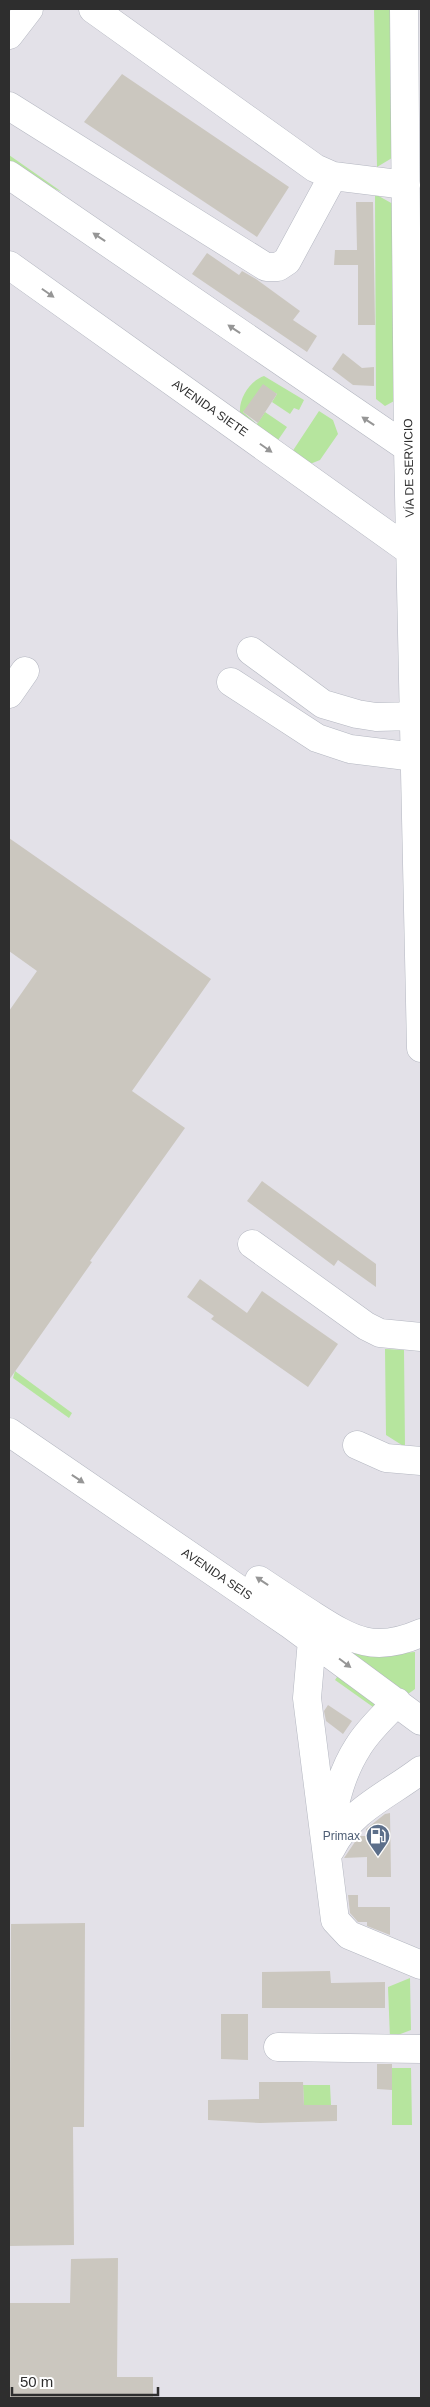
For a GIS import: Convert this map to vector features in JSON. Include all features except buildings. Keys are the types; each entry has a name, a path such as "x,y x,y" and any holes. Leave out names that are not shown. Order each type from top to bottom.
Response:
{"street":[{"path":"9,35 29,9"},
{"path":"93,9 315,168 333,176 406,185"},
{"name":"VÍA DE SERVICIO","path":"404,9 408,448 410,550 417,648 414,716 421,1048"},
{"path":"9,106 266,267 278,268 287,261 333,176"},
{"path":"9,175 408,448"},
{"name":"AVENIDA SIETE","path":"9,265 410,550"},
{"path":"250,652 324,704 366,716 414,716"},
{"path":"9,694 25,671"},
{"path":"231,682 317,738 350,749 415,757"},
{"path":"252,1244 366,1326 380,1333 421,1337"},
{"name":"AVENIDA SEIS","path":"9,1412 343,1635 360,1641 375,1643 392,1642 421,1634"},
{"name":"AVENIDA SEIS","path":"9,1432 312,1640 397,1702 421,1722"},
{"path":"357,1445 386,1458 421,1461"},
{"path":"312,1640 307,1698 335,1920 349,1935 421,1965"},
{"path":"328,1855 336,1800 346,1771 358,1746 397,1702"},
{"path":"328,1855 339,1832 354,1818 372,1802 421,1770"},
{"path":"278,2047 421,2049"}],"shaded area":[{"path":"9,9 421,9 421,2398 9,2398"}],"green space":[{"path":"374,9 393,9 392,158 377,167"},
{"path":"9,155 62,192 32,179 9,165"},
{"path":"375,194 393,204 396,400 385,406 376,399"},
{"path":"264,376 304,400 299,410 294,408 290,414 272,402 277,394 270,390 243,412 257,424 265,412 287,427 276,443 241,418 240,405 245,393 253,382"},
{"path":"319,411 333,420 338,434 320,460 310,464 292,452"},
{"path":"385,1349 404,1350 405,1447 386,1435"},
{"path":"15,1371 72,1413 69,1418 13,1378"},
{"path":"332,1644 379,1655 415,1652 415,1689 408,1694 402,1693"},
{"path":"339,1674 377,1701 373,1707 335,1680"},
{"path":"410,1978 411,2030 390,2038 388,1987"},
{"path":"392,2068 411,2068 412,2125 392,2125"},
{"path":"303,2085 330,2085 331,2105 304,2105"}],"place":[{"name":"Primax","path":"378,1857"}]}
